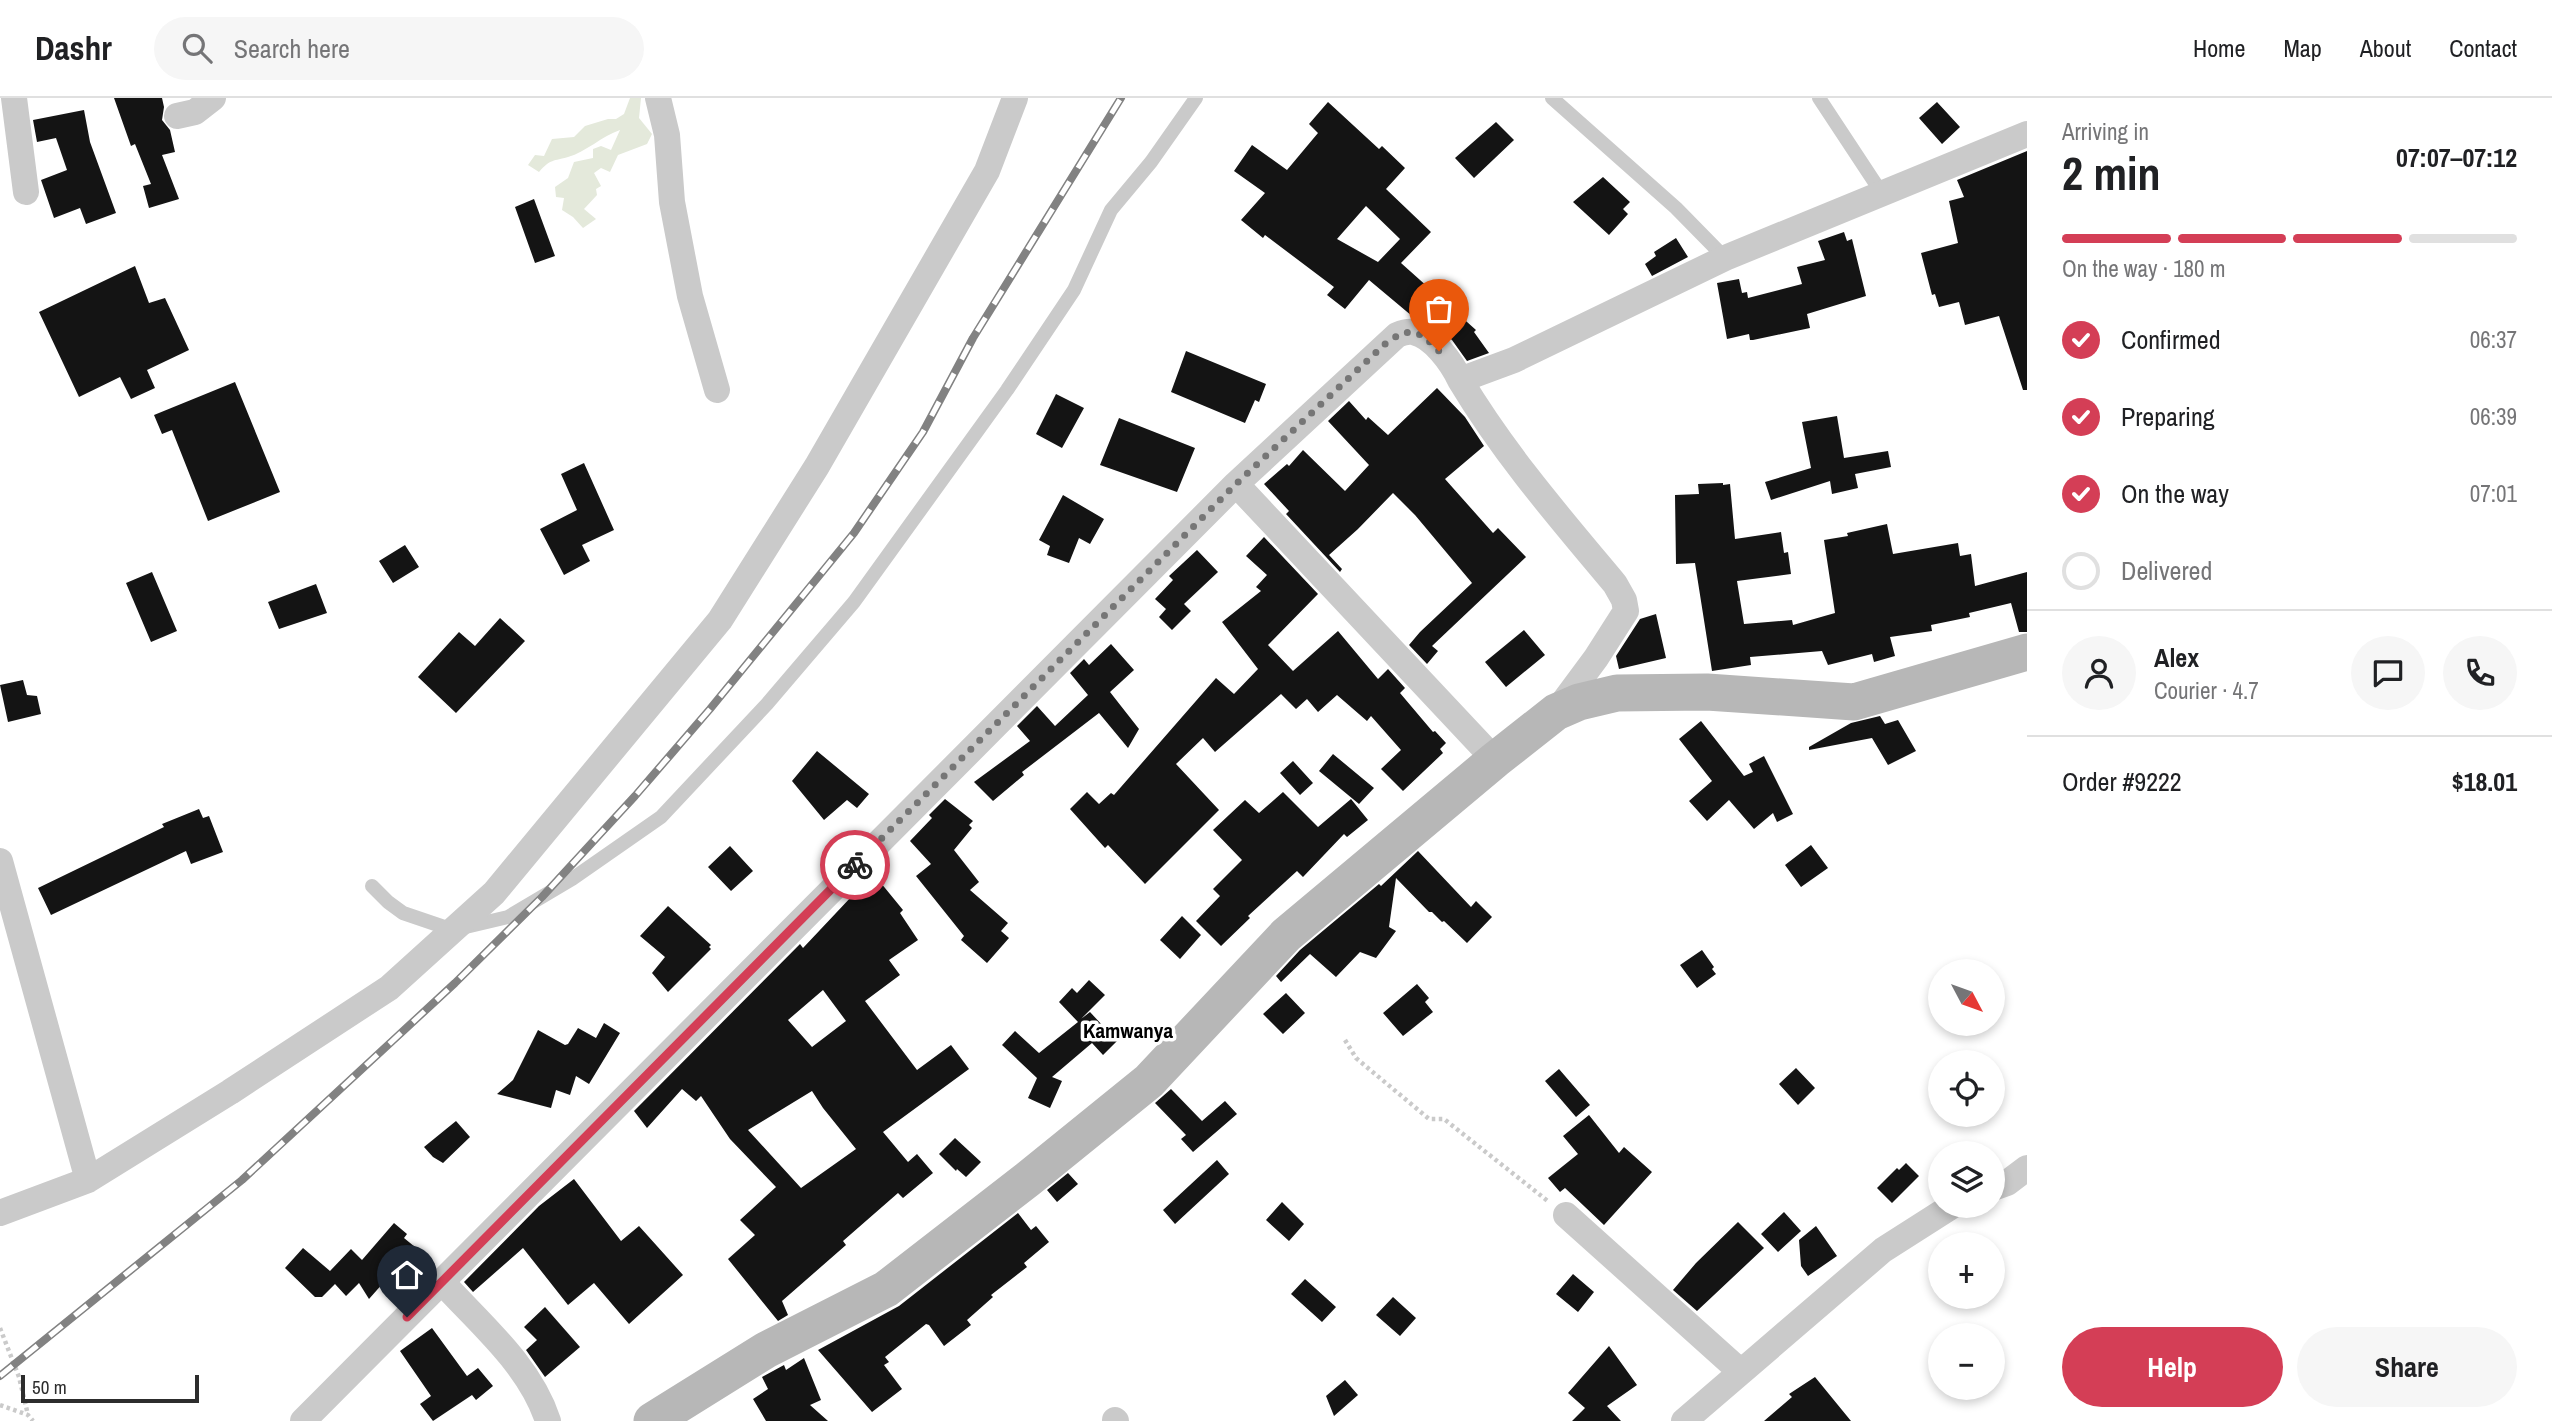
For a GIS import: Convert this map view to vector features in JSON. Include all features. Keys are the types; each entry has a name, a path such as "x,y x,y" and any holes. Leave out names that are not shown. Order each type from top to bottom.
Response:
{"main road":[{"path":"652,1421 766,1350 886,1289 1028,1179 1149,1081 1286,935 1556,712 1579,702 1617,693 1707,692 1854,702 2027,652"}],"street":[{"path":"14,98 26,192"},
{"path":"177,116 195,112 213,98"},
{"path":"658,98 667,135 672,202 690,296 717,390"},
{"path":"0,1213 88,1181 230,1093 389,988 494,893 720,620 817,466 987,171 1015,98"},
{"path":"1460,380 1514,360 1724,258 2027,134"},
{"path":"303,1421 1236,484 1397,335 1410,331 1424,336 1454,366 1484,421 1513,461 1615,584 1624,600 1626,611 1596,658 1556,712"},
{"path":"1236,484 1495,760"},
{"path":"0,862 88,1181"},
{"path":"2005,1184 2027,1168"},
{"path":"1566,1214 1741,1372"},
{"path":"1684,1421 1883,1250 1933,1218"},
{"path":"442,1282 513,1359 535,1391 548,1421"}],"lane":[{"path":"372,886 403,913 453,930 508,917 614,851 661,817 767,704 855,603 1007,390 1074,290 1111,210 1151,162 1196,98"},
{"path":"1552,98 1676,208 1724,258"},
{"path":"1819,98 1883,195"}],"path":[{"path":"1345,1040 1356,1058 1429,1119 1444,1119 1507,1171 1566,1214"},
{"path":"0,1328 19,1377 28,1415 33,1421"},
{"path":"0,1405 28,1415"}],"shaded area":[{"path":"630,98 641,98 639,118 652,134 647,144 618,155 610,172 601,168 594,173 601,186 596,189 597,195 584,209 596,219 583,228 562,210 564,198 556,197 555,187 568,178 574,162 593,158 593,149 601,146 611,150 620,130 575,155 549,163 539,172 528,165 535,155 544,156 552,139 574,137 585,126 616,119 624,114"}],"building":[{"path":"114,98 162,98 162,120 170,130 175,152 162,155 179,199 149,208 143,186 151,184 135,144 131,146"},
{"path":"1328,102 1379,149 1382,146 1405,168 1386,189 1431,232 1401,263 1476,330 1474,332 1489,353 1467,361 1452,340 1438,327 1412,316 1369,280 1345,309 1327,295 1334,287 1241,220 1265,193 1234,171 1252,145 1287,170 1318,133 1309,124","holes":["1366,206 1400,239 1378,262 1337,239"]},
{"path":"1937,102 1960,127 1942,144 1919,118"},
{"path":"84,110 90,142 116,213 86,224 80,208 54,218 41,180 67,170 56,138 37,142 33,120"},
{"path":"1496,122 1514,140 1474,178 1455,158"},
{"path":"2027,151 2027,390 2023,390 1999,316 1965,325 1959,302 1939,307 1935,294 1932,295 1921,253 1958,243 1949,201 1964,197 1957,180"},
{"path":"1603,177 1630,202 1623,209 1628,214 1609,235 1573,202"},
{"path":"534,199 555,256 535,263 515,207"},
{"path":"1844,232 1847,241 1852,239 1866,296 1807,314 1810,328 1753,340 1750,340 1749,334 1727,339 1717,283 1739,279 1742,293 1747,292 1748,298 1802,284 1797,267 1825,260 1818,241"},
{"path":"1676,238 1688,257 1652,276 1645,264 1656,256 1654,252"},
{"path":"135,266 149,303 165,298 189,350 147,370 155,388 131,399 120,377 79,397 39,312"},
{"path":"1186,351 1266,384 1259,402 1255,400 1245,423 1171,392"},
{"path":"235,382 280,492 208,521 172,430 162,434 154,415"},
{"path":"1437,388 1465,417 1484,446 1445,479 1493,533 1498,528 1526,557 1432,646 1438,651 1427,664 1409,645 1472,583 1415,515 1393,493 1329,555 1342,569 1340,572 1286,514 1289,511 1264,484 1287,464 1289,466 1303,450 1345,491 1369,465 1328,421 1349,401 1366,420 1368,417 1388,435"},
{"path":"1056,394 1084,408 1062,448 1036,434"},
{"path":"1837,416 1844,458 1888,451 1891,467 1855,474 1858,488 1832,494 1830,481 1771,500 1765,482 1811,468 1802,422"},
{"path":"1119,418 1195,448 1177,492 1100,465"},
{"path":"584,463 614,530 582,545 590,561 564,575 540,529 577,510 561,474"},
{"path":"1698,484 1730,484 1735,539 1781,532 1784,553 1788,552 1791,574 1737,581 1744,624 1792,620 1793,625 1835,613 1824,540 1887,524 1893,554 1958,543 1960,556 1971,554 1975,586 2027,572 2027,632 2019,632 2011,603 1969,613 1970,617 1931,625 1932,631 1890,637 1895,656 1874,662 1872,654 1828,665 1822,651 1750,657 1751,665 1712,671 1695,563 1676,564 1675,495 1699,494"},
{"path":"1063,495 1104,519 1090,544 1079,538 1069,563 1047,555 1050,546 1039,540"},
{"path":"1264,537 1318,594 1268,645 1293,671 1338,631 1378,679 1388,669 1405,688 1400,693 1433,732 1446,743 1440,749 1443,753 1403,791 1381,769 1401,750 1371,716 1367,721 1337,695 1318,712 1307,699 1296,709 1281,694 1215,752 1203,738 1176,764 1219,810 1145,884 1108,845 1105,848 1070,809 1087,792 1099,804 1111,793 1114,795 1216,678 1234,694 1258,669 1222,622 1261,591 1256,587 1267,575 1246,556"},
{"path":"405,545 419,567 393,583 379,561"},
{"path":"1197,550 1218,572 1184,604 1191,611 1172,630 1159,617 1166,609 1155,599 1173,580 1169,576"},
{"path":"152,572 177,631 151,642 126,583"},
{"path":"316,584 327,613 279,629 268,602"},
{"path":"1656,614 1666,658 1619,669 1616,656 1640,619"},
{"path":"500,618 525,641 456,713 418,677 459,632 475,646"},
{"path":"1524,630 1545,655 1506,687 1485,662"},
{"path":"1111,644 1134,670 1110,692 1139,729 1128,748 1099,713 1022,772 1024,775 993,801 974,782 1030,741 1017,726 1037,706 1055,726 1088,695 1070,673 1084,659 1089,665"},
{"path":"23,680 27,695 37,696 41,714 8,722 0,685"},
{"path":"1880,716 1885,724 1898,720 1916,751 1888,765 1872,738 1809,750 1809,747 1851,723"},
{"path":"1701,721 1744,776 1753,772 1749,764 1764,756 1793,814 1777,822 1773,813 1754,829 1729,800 1707,821 1689,801 1712,781 1679,739"},
{"path":"817,751 869,794 857,808 847,800 824,820 792,781"},
{"path":"1333,754 1374,788 1359,804 1319,771"},
{"path":"1293,761 1313,783 1300,795 1280,773"},
{"path":"1283,792 1318,827 1351,799 1368,820 1347,837 1344,834 1303,877 1297,871 1248,916 1250,918 1221,946 1196,921 1220,896 1213,889 1242,860 1213,830 1245,800 1259,813"},
{"path":"945,799 973,821 969,825 972,828 954,850 979,882 970,890 1008,923 1001,931 1009,938 987,963 961,940 964,936 916,876 931,864 910,841 932,818 929,815"},
{"path":"199,809 203,818 209,816 223,852 191,864 186,851 51,915 38,888 164,827 162,824"},
{"path":"1811,845 1828,868 1801,887 1785,865"},
{"path":"730,846 753,871 731,891 708,867"},
{"path":"1418,851 1471,907 1476,901 1492,917 1467,943 1444,921 1429,912 1396,878 1389,927 1396,931 1376,958 1360,952 1336,977 1310,954 1281,982 1276,976 1300,950 1379,884 1381,886"},
{"path":"876,877 903,910 900,913 918,940 889,960 900,975 865,1001 917,1070 951,1045 969,1069 883,1132 908,1162 917,1154 933,1173 903,1198 898,1193 843,1241 846,1245 782,1301 788,1315 778,1321 728,1259 755,1235 740,1220 776,1187 730,1139 701,1096 696,1101 682,1089 647,1128 634,1111 800,944 803,948 852,896","holes":["823,990 846,1021 812,1047 788,1020","812,1091 856,1149 801,1188 748,1130"]},
{"path":"668,906 711,945 711,949 668,992 652,973 665,957 640,936"},
{"path":"1182,916 1201,935 1180,959 1160,940"},
{"path":"1702,950 1716,974 1697,988 1680,965"},
{"path":"1089,980 1105,995 1081,1019 1090,1012 1117,1041 1103,1055 1092,1043 1052,1077 1062,1081 1050,1108 1028,1098 1037,1078 1002,1045 1015,1031 1039,1053 1078,1022 1059,1002 1072,988 1077,993"},
{"path":"1417,984 1429,998 1425,1002 1433,1012 1403,1036 1383,1013"},
{"path":"1286,993 1305,1013 1283,1034 1263,1014"},
{"path":"604,1023 620,1033 589,1084 576,1076 570,1095 556,1090 551,1108 497,1094 513,1080 538,1030 565,1045 578,1028 596,1038"},
{"path":"1796,1068 1815,1088 1798,1105 1779,1084"},
{"path":"1559,1069 1590,1105 1576,1117 1545,1081"},
{"path":"1171,1089 1202,1121 1225,1101 1237,1114 1193,1152 1181,1139 1186,1135 1155,1103"},
{"path":"1589,1115 1619,1153 1624,1147 1652,1172 1604,1225 1565,1188 1560,1192 1548,1178 1578,1154 1563,1136"},
{"path":"456,1121 470,1137 443,1163 424,1147"},
{"path":"955,1138 981,1162 966,1177 939,1154"},
{"path":"1217,1160 1229,1174 1175,1224 1163,1210"},
{"path":"1906,1163 1919,1176 1892,1203 1877,1188"},
{"path":"1068,1173 1078,1184 1057,1202 1047,1190"},
{"path":"574,1179 621,1241 639,1226 683,1275 629,1324 594,1283 568,1305 523,1248 473,1292 464,1282 539,1206"},
{"path":"1282,1202 1304,1224 1289,1241 1266,1220"},
{"path":"1784,1212 1801,1231 1778,1252 1761,1234"},
{"path":"1018,1213 1031,1230 1036,1226 1049,1242 1024,1263 1027,1267 991,1295 993,1297 967,1320 971,1325 944,1346 926,1324 885,1357 889,1362 884,1365 902,1389 872,1412 818,1350 899,1306"},
{"path":"1738,1222 1764,1248 1697,1311 1673,1290"},
{"path":"394,1223 407,1234 404,1238 415,1247 369,1299 359,1283 346,1296 335,1284 322,1297 315,1297 285,1268 303,1248 330,1271 351,1249 362,1260"},
{"path":"1816,1226 1837,1256 1808,1276 1801,1266 1799,1240"},
{"path":"1573,1274 1594,1292 1578,1312 1556,1294"},
{"path":"1305,1279 1336,1307 1322,1322 1291,1294"},
{"path":"1393,1297 1416,1318 1400,1336 1376,1315"},
{"path":"545,1307 580,1347 545,1377 526,1350 537,1340 524,1327"},
{"path":"432,1328 467,1376 478,1368 493,1386 476,1400 472,1395 433,1421 420,1404 431,1396 400,1351"},
{"path":"1609,1346 1637,1385 1607,1406 1621,1421 1572,1421 1585,1408 1568,1393"},
{"path":"804,1358 821,1400 810,1405 828,1421 766,1421 753,1399 768,1389 762,1377 784,1365 786,1370"},
{"path":"1815,1377 1851,1421 1764,1421 1792,1397 1789,1394"},
{"path":"1345,1380 1358,1395 1334,1416 1326,1396"}],"railway":[{"path":"0,1376 242,1180 455,983 542,897 635,796 854,533 923,432 973,338 1121,98"}],"way so far":[{"path":"855,865 1236,484 1385,344 1397,335 1410,331 1424,336 1439,351"}],"district":[{"name":"Kamwanya","path":"1128,1030"}],"route":[{"path":"407,1317 855,865"}]}
